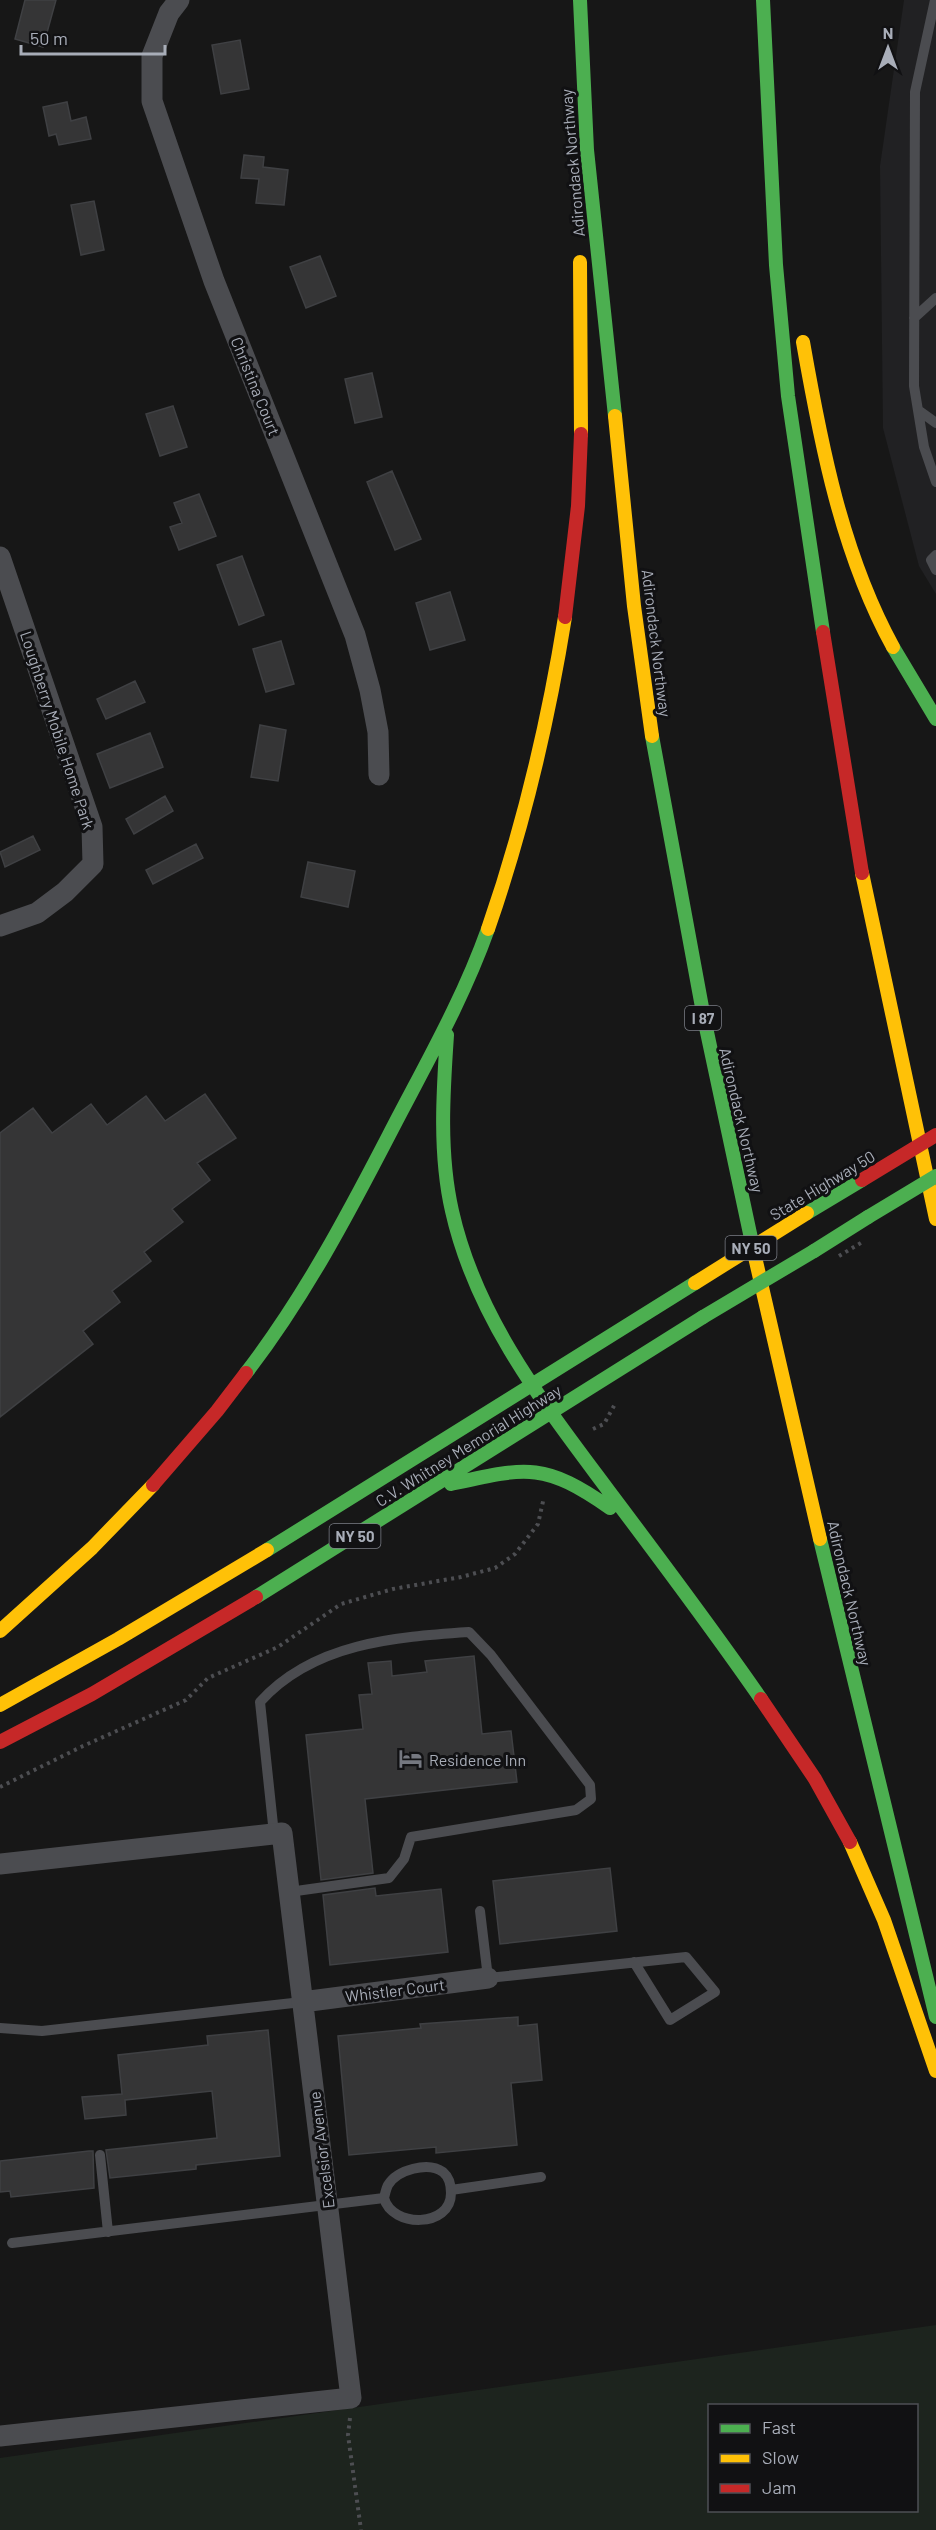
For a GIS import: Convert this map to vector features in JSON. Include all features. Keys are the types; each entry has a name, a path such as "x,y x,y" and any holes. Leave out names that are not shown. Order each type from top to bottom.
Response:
{"highway":[{"name":"Adirondack Northway","path":"580,0 581,87 596,254 640,650 663,804 707,1038 754,1251 843,1636 936,2017"},
{"path":"763,0 776,265 806,529 867,904 936,1219"},
{"path":"580,216 581,87"},
{"path":"769,135 790,263"},
{"path":"0,1631 46,1593 127,1515 173,1466 244,1376 324,1257 448,1021 480,952 509,870 549,712 568,591 579,499 580,251"},
{"path":"801,332 830,482 854,556 874,609 936,719"},
{"path":"448,1021 442,1104 448,1189 457,1233 472,1275 502,1339 531,1387 640,1531 792,1741 826,1798 868,1880 894,1945 936,2071"},
{"name":"State Highway 50","path":"695,1283 936,1135"},
{"name":"C.V. Whitney Memorial Highway","path":"0,1742 92,1694 219,1621 703,1317 936,1176"},
{"name":"C.V. Whitney Memorial Highway","path":"0,1705 166,1612 695,1283"},
{"path":"429,1489 515,1469 548,1473 578,1485 640,1531"}],"street":[{"name":"Christina Court","path":"179,0 169,13 152,56 152,101 214,281 355,635 370,690 378,732 379,775"},
{"name":"Loughberry Mobile Home Park","path":"0,557 92,827 93,864 65,892 37,914 0,926"},
{"name":"Excelsior Avenue","path":"274,1834 282,1833 351,2398"},
{"path":"0,1863 274,1834"},
{"name":"Whistler Court","path":"302,2002 488,1978"},
{"path":"0,2436 351,2398"}],"lane":[{"path":"936,0 915,92 914,318 914,386 924,447 936,482"},
{"path":"914,318 936,298"},
{"path":"918,410 936,423"},
{"path":"936,555 931,560 936,570"},
{"path":"274,1834 260,1702 275,1686 314,1662 365,1643 469,1632 491,1655 590,1785 591,1799 576,1810 411,1837 404,1859 389,1878 289,1892"},
{"path":"480,1911 488,1978 634,1962 686,1957 715,1992 670,2020 634,1962"},
{"path":"0,2028 42,2031 302,2002"},
{"path":"100,2155 108,2232"},
{"path":"431,2167 443,2173 451,2185 451,2202 447,2210 441,2215 430,2218 399,2216 386,2208 384,2198 388,2184 399,2174 413,2169 431,2167"},
{"path":"451,2190 541,2178"},
{"path":"12,2243 384,2198"}],"path":[{"path":"569,1439 604,1424 615,1403"},
{"path":"0,1787 83,1746 186,1700 208,1677 278,1647 341,1604 393,1589 495,1568 515,1554 538,1524 548,1473"},
{"path":"351,2398 348,2435 361,2530"}],"shaded area":[{"path":"904,0 936,0 936,594 919,566 883,428 880,166"},
{"path":"936,2325 936,2530 0,2530 0,2458"}],"building":[{"path":"25,0 56,0 43,47 15,39"},
{"path":"240,40 249,89 221,94 212,45"},
{"path":"67,102 71,121 86,117 91,139 59,145 56,134 49,136 43,107"},
{"path":"244,155 264,157 263,167 288,170 284,205 256,203 259,179 241,178"},
{"path":"94,201 104,250 81,255 71,205"},
{"path":"320,256 336,296 306,308 290,267"},
{"path":"372,373 382,417 355,423 345,379"},
{"path":"173,406 187,447 160,456 146,414"},
{"path":"392,471 421,539 395,550 367,482"},
{"path":"199,494 216,536 179,550 170,527 182,523 174,503"},
{"path":"242,556 264,615 239,625 217,565"},
{"path":"450,592 465,640 430,650 416,603"},
{"path":"281,641 294,684 266,692 253,649"},
{"path":"135,681 145,702 106,719 97,699"},
{"path":"260,725 286,730 278,781 251,777"},
{"path":"150,733 163,767 110,788 97,754"},
{"path":"165,796 173,811 134,834 126,819"},
{"path":"33,836 40,850 5,867 0,852"},
{"path":"196,844 203,858 153,884 146,870"},
{"path":"308,862 355,871 348,907 301,897"},
{"path":"205,1094 236,1138 197,1163 210,1180 172,1209 183,1222 144,1252 151,1261 112,1291 120,1302 83,1331 93,1344 0,1417 0,1133 33,1108 52,1133 91,1104 107,1125 146,1096 165,1121"},
{"name":"Residence Inn","path":"474,1656 482,1734 511,1731 517,1782 365,1799 373,1873 321,1880 306,1735 363,1729 359,1695 372,1694 368,1663 391,1661 392,1676 427,1672 425,1661"},
{"path":"610,1868 617,1931 500,1944 493,1881"},
{"path":"375,1888 376,1896 441,1889 448,1952 330,1965 323,1895"},
{"path":"518,2017 518,2026 537,2024 542,2080 511,2083 517,2145 436,2153 436,2147 349,2155 338,2036 421,2028 420,2024"},
{"path":"268,2030 280,2156 196,2165 196,2169 110,2178 106,2150 217,2138 212,2091 125,2100 126,2115 85,2119 82,2097 122,2094 118,2055 208,2045 207,2036"},
{"path":"93,2151 94,2188 11,2197 10,2191 0,2192 0,2161"}],"traffic: fast":[{"path":"580,0 587,150 615,416"},
{"path":"763,0 776,265 788,396 823,632"},
{"path":"893,647 936,719"},
{"path":"652,736 704,1018 755,1257"},
{"path":"246,1373 305,1287 357,1197 454,1008 488,929"},
{"path":"447,1035 443,1101 445,1168 448,1189 463,1250 495,1324 537,1392 761,1699"},
{"path":"868,1217 936,1176"},
{"path":"807,1213 862,1180"},
{"path":"814,1251 868,1217"},
{"path":"703,1317 814,1251"},
{"path":"267,1550 695,1283"},
{"path":"256,1597 703,1317"},
{"path":"451,1484 499,1474 534,1472 568,1482 610,1508"},
{"path":"820,1539 936,2017"}],"traffic: slow":[{"path":"580,262 581,434"},
{"path":"803,342 817,420 847,537 875,611 893,647"},
{"path":"615,416 634,606 652,736"},
{"path":"488,929 501,891 533,775 551,696 565,617"},
{"path":"862,873 936,1219"},
{"path":"695,1283 807,1213"},
{"path":"755,1257 820,1539"},
{"path":"0,1631 92,1548 153,1485"},
{"path":"0,1705 118,1639 267,1550"},
{"path":"850,1842 884,1920 936,2071"}],"traffic: jam":[{"path":"565,617 578,506 581,434"},
{"path":"823,632 862,873"},
{"path":"862,1180 936,1135"},
{"path":"153,1485 217,1411 246,1373"},
{"path":"0,1742 92,1694 256,1597"},
{"path":"761,1699 815,1779 850,1842"}],"place":[{"name":"Residence Inn","path":"411,1759"}]}
